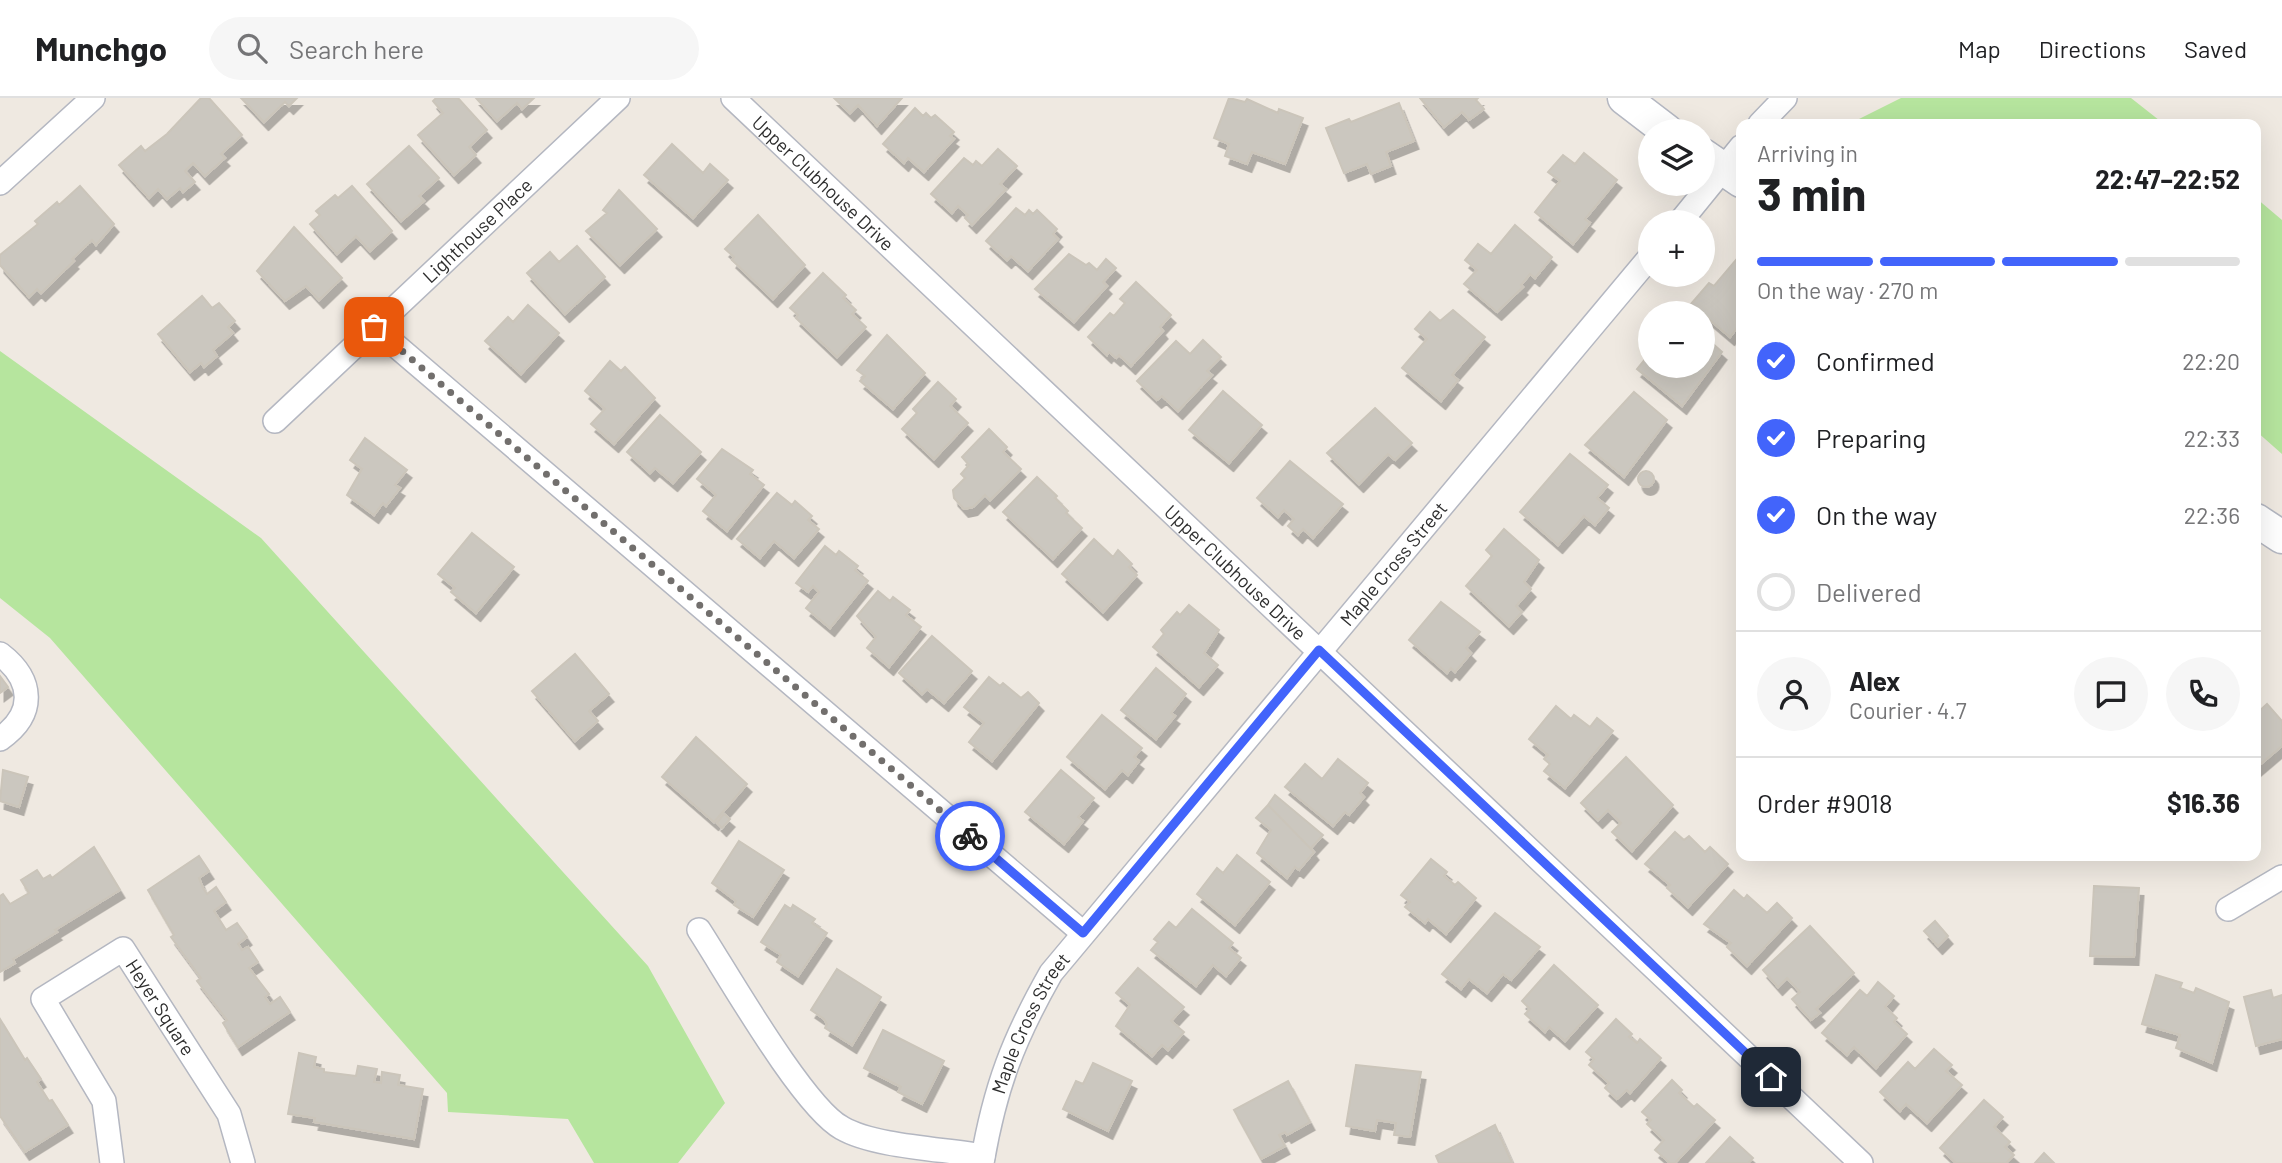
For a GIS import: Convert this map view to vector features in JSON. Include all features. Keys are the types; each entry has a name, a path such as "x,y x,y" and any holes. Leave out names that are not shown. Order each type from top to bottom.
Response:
{"street":[{"path":"0,183 93,98"},
{"name":"Lighthouse Place","path":"275,421 618,98"},
{"name":"Upper Clubhouse Drive","path":"733,98 1861,1163"},
{"path":"1624,98 1651,119"},
{"path":"1765,119 1785,98"},
{"path":"1690,210 1727,163"},
{"name":"Maple Cross Street","path":"982,1159 1002,1072 1021,1026 1051,974 1638,271"},
{"path":"374,327 1083,933"},
{"path":"2261,523 2282,537"},
{"path":"0,654 20,674 26,692 20,720 15,728 0,739"},
{"path":"2228,909 2282,877"},
{"path":"699,930 807,1095 839,1127 859,1136 982,1159"},
{"name":"Heyer Square","path":"112,1163 104,1101 43,999 123,949 229,1114 243,1163"}],"green space":[{"path":"1901,98 2131,98 2158,119 1859,119"},
{"path":"2261,202 2282,220 2282,454 2261,435"},
{"path":"0,351 261,538 648,966 725,1103 678,1163 594,1163 568,1119 448,1112 447,1093 50,638 0,598"}],"building":[{"path":"201,98 209,98 242,135 221,154 225,158 205,176 193,163 185,171 195,182 183,192 180,188 167,199 158,189 149,198 119,165 141,146 145,151 167,134"},
{"path":"241,98 297,98 289,106 285,102 264,122"},
{"path":"436,98 458,98 487,130 469,147 476,155 454,175 418,135 443,113 433,101"},
{"path":"476,98 534,98 522,109 517,103 497,121"},
{"path":"834,98 902,98 877,126 858,105 850,113"},
{"path":"1229,98 1245,102 1247,99 1278,113 1279,109 1303,118 1285,164 1252,152 1247,164 1225,156 1229,144 1214,138"},
{"path":"1420,98 1478,98 1476,100 1484,109 1469,120 1462,112 1444,127"},
{"path":"1399,103 1414,141 1386,152 1391,166 1371,174 1367,164 1344,173 1326,128 1349,119 1351,122"},
{"path":"915,108 923,116 926,113 931,118 935,115 954,132 950,136 954,139 924,172 908,158 904,163 883,144"},
{"path":"672,144 703,173 710,164 728,180 693,218 644,175"},
{"path":"409,146 439,178 419,196 424,201 401,221 367,184"},
{"path":"998,149 1017,166 1000,184 1006,189 972,225 965,218 968,215 958,206 952,213 931,194 964,158 973,165 976,161 982,166"},
{"path":"1584,153 1617,180 1585,219 1590,223 1573,244 1535,212 1560,181 1548,172 1563,155 1575,164"},
{"path":"80,186 114,224 96,245 92,240 41,293 37,289 29,297 0,265 0,255 38,224 35,221 57,202 59,205"},
{"path":"352,186 392,231 370,251 356,236 337,254 310,224 320,215 316,211 335,195 338,198"},
{"path":"619,190 657,229 620,265 586,231 607,213 603,210"},
{"path":"1016,208 1025,215 1029,210 1033,214 1037,210 1057,229 1053,234 1058,239 1028,271 1011,256 1007,260 986,241"},
{"path":"758,215 805,265 773,299 732,260 734,257 725,249"},
{"path":"1515,225 1552,257 1535,278 1530,274 1521,285 1523,287 1497,312 1464,284 1477,270 1465,260 1478,244 1491,254"},
{"path":"294,227 342,278 319,300 306,286 285,301 257,271"},
{"path":"577,246 605,277 565,314 527,273 550,252 559,262"},
{"path":"1069,254 1086,265 1089,263 1097,270 1106,259 1116,268 1103,282 1107,286 1074,322 1035,289"},
{"path":"1736,260 1736,329 1730,337 1715,324 1715,301 1694,301 1706,287 1715,287"},
{"path":"823,273 846,295 843,298 856,310 852,314 866,327 837,357 796,318 798,315 790,308"},
{"path":"1136,282 1171,315 1160,327 1163,331 1131,366 1119,355 1116,358 1109,352 1107,355 1088,337 1110,313 1114,316 1125,303 1120,299"},
{"path":"202,296 212,308 219,303 235,321 228,327 233,333 213,350 217,356 204,367 201,363 190,372 158,334"},
{"path":"528,305 559,333 521,374 485,341 508,317 513,322"},
{"path":"1453,310 1485,337 1452,375 1458,380 1441,401 1402,368 1427,339 1415,329 1430,312 1440,321"},
{"path":"887,335 925,373 893,409 860,381 865,376 857,370"},
{"path":"1203,340 1221,357 1207,371 1212,375 1178,411 1162,396 1157,400 1137,381 1176,341 1190,354"},
{"path":"1715,346 1722,352 1715,361"},
{"path":"610,361 621,371 625,367 655,398 614,444 591,424 605,409 585,391"},
{"path":"1648,378 1703,378 1682,406"},
{"path":"938,382 956,399 950,406 968,423 934,459 902,429 917,413 913,409"},
{"path":"1223,391 1262,425 1229,463 1189,430"},
{"path":"1634,392 1667,420 1624,477 1585,445"},
{"path":"1375,408 1412,443 1395,460 1388,454 1359,484 1327,453"},
{"path":"660,415 701,452 673,483 655,468 650,473 627,452"},
{"path":"989,429 1007,447 1003,452 1021,469 990,500 985,495 973,507 964,509 954,498 953,490 965,478 961,474 969,465 962,457"},
{"path":"365,438 407,470 395,485 400,488 386,506 383,503 374,515 347,495 362,469 350,460"},
{"path":"722,449 753,470 750,474 764,485 727,531 703,511 716,495 697,479"},
{"path":"1570,454 1608,485 1597,498 1609,508 1595,525 1584,516 1558,545 1520,512"},
{"path":"1290,461 1343,504 1313,538 1303,529 1298,535 1288,526 1294,519 1284,510 1278,517 1257,498"},
{"path":"1643,471 1649,471 1654,479 1652,485 1643,487 1638,482 1638,476"},
{"path":"1037,477 1057,496 1055,498 1068,511 1066,513 1082,528 1053,559 1003,512"},
{"path":"777,493 792,505 795,501 812,516 808,520 819,529 794,558 774,541 760,558 737,539"},
{"path":"1504,529 1539,560 1524,582 1531,589 1516,606 1522,612 1509,626 1466,586 1492,556 1486,550"},
{"path":"472,533 514,567 476,613 451,592 455,588 438,574"},
{"path":"1094,539 1113,557 1118,550 1132,564 1129,567 1137,575 1103,612 1062,574"},
{"path":"825,546 836,555 839,551 858,566 855,570 868,581 830,628 806,608 819,592 813,586 808,592 796,583"},
{"path":"878,591 890,601 893,597 910,610 906,615 921,627 889,667 867,648 876,637 857,616"},
{"path":"1441,602 1480,632 1466,648 1471,653 1455,672 1451,668 1447,673 1409,640"},
{"path":"1189,605 1219,630 1204,653 1218,665 1199,687 1153,647 1164,634 1161,630 1177,612 1180,615"},
{"path":"932,636 972,671 944,703 927,689 922,694 899,673"},
{"path":"575,654 609,694 589,711 598,721 575,741 532,691"},
{"path":"1156,668 1186,694 1171,713 1175,716 1156,739 1121,710"},
{"path":"0,676 8,687 0,693"},
{"path":"989,677 1000,686 1003,683 1021,698 1028,692 1039,703 992,761 969,742 984,723 964,707"},
{"path":"2267,704 2282,721 2282,746 2261,764 2261,709"},
{"path":"1556,706 1571,719 1574,715 1590,727 1597,718 1613,731 1565,788 1544,771 1550,764 1544,759 1548,755 1529,739"},
{"path":"1102,715 1142,748 1134,757 1139,761 1128,775 1122,770 1105,789 1067,757"},
{"path":"696,737 747,784 714,822 662,777"},
{"path":"1626,757 1673,805 1632,851 1612,832 1621,823 1608,810 1598,820 1581,803"},
{"path":"1338,759 1368,783 1360,793 1364,797 1349,815 1345,812 1333,826 1285,787 1305,764 1322,779"},
{"path":"3,770 28,777 19,807 0,801"},
{"path":"1061,770 1094,798 1078,817 1083,821 1064,844 1025,812"},
{"path":"1275,795 1323,835 1311,848 1314,852 1268,805"},
{"path":"1268,805 1314,852 1299,870 1295,867 1287,878 1257,853 1271,830 1256,818"},
{"path":"724,814 730,819 722,828 717,823"},
{"path":"1675,832 1684,840 1689,836 1705,852 1710,847 1728,864 1688,907 1667,888 1670,885 1645,864"},
{"path":"739,841 784,870 753,917 734,905 736,901 712,883"},
{"path":"94,847 120,890 55,930 57,932 13,959 15,963 0,972 0,896 3,894 10,904 29,893 21,880 37,870 43,879 50,875 52,878"},
{"path":"1237,855 1270,882 1235,925 1197,894 1217,868 1223,873"},
{"path":"199,856 209,871 199,878 203,888 207,894 216,887 226,902 214,911 226,930 237,923 247,937 238,944 242,950 248,947 258,962 249,968 269,994 265,997 270,1004 280,997 290,1012 238,1047 223,1023 227,1020 197,981 201,978 171,937 174,935 148,890"},
{"path":"1431,859 1447,872 1444,876 1455,885 1458,882 1476,898 1446,934 1428,919 1425,923 1405,907 1410,902 1401,895"},
{"path":"2094,886 2139,888 2134,957 2090,956"},
{"path":"1734,890 1744,899 1747,895 1767,913 1777,903 1792,918 1747,966 1727,947 1731,943 1704,924"},
{"path":"785,905 791,909 793,905 815,919 812,923 827,933 798,976 777,962 781,955 761,942"},
{"path":"1192,909 1233,943 1229,948 1241,958 1226,976 1213,965 1196,986 1151,950 1158,942 1154,939 1169,922 1176,928"},
{"path":"1495,913 1540,947 1511,980 1503,974 1487,993 1469,979 1461,989 1442,974"},
{"path":"1935,921 1948,936 1938,946 1924,931"},
{"path":"1810,926 1854,973 1816,1009 1820,1013 1811,1020 1792,999 1800,992 1787,978 1778,987 1763,970"},
{"path":"1554,965 1598,1005 1565,1041 1549,1027 1545,1032 1525,1014 1530,1009 1522,1001"},
{"path":"1138,968 1184,1007 1171,1021 1184,1032 1168,1050 1162,1045 1152,1056 1116,1026 1130,1005 1116,993"},
{"path":"837,969 881,997 852,1045 825,1028 827,1024 824,1019 811,1010"},
{"path":"2156,975 2182,983 2180,988 2194,993 2196,988 2229,1002 2212,1063 2176,1048 2180,1035 2142,1024"},
{"path":"1878,982 1894,996 1885,1007 1897,1018 1894,1022 1907,1034 1876,1068 1854,1047 1847,1055 1822,1033 1860,990 1867,996"},
{"path":"2271,990 2273,998 2282,995 2282,1039 2256,1046 2244,997"},
{"path":"0,1019 25,1060 27,1058 41,1079 37,1082 49,1101 52,1100 68,1125 25,1152 0,1116"},
{"path":"1616,1019 1632,1034 1629,1037 1637,1043 1640,1039 1661,1058 1630,1093 1627,1090 1617,1099 1605,1088 1609,1083 1589,1065 1594,1059 1586,1052"},
{"path":"883,1030 944,1061 922,1104 898,1092 901,1087 864,1068"},
{"path":"1934,1049 1952,1065 1946,1071 1962,1085 1927,1123 1906,1104 1900,1111 1880,1092 1908,1062 1915,1069"},
{"path":"299,1053 316,1057 314,1067 324,1069 324,1072 356,1076 358,1066 377,1069 374,1082 381,1083 382,1072 400,1075 398,1085 423,1089 414,1139 314,1122 315,1118 288,1114"},
{"path":"1093,1063 1132,1081 1108,1131 1063,1109 1076,1081 1083,1084"},
{"path":"1356,1065 1421,1072 1410,1137 1394,1135 1396,1123 1377,1120 1375,1131 1346,1126"},
{"path":"1672,1080 1682,1090 1679,1093 1694,1107 1697,1104 1715,1120 1675,1163 1670,1163 1655,1150 1664,1140 1647,1124 1651,1120 1642,1112"},
{"path":"1288,1081 1310,1122 1287,1135 1285,1132 1279,1135 1285,1146 1261,1159 1234,1110"},
{"path":"1984,1100 2003,1117 1994,1127 2010,1142 2005,1147 2014,1155 2006,1163 1956,1163 1940,1148"},
{"path":"1495,1125 1512,1163 1439,1163 1436,1156"},
{"path":"1730,1137 1753,1158 1748,1163 1706,1163"},
{"path":"2044,1153 2054,1163 2035,1163"}],"way so far":[{"path":"374,327 970,836"}],"route":[{"path":"970,836 1083,933 1319,650 1771,1077"}]}
